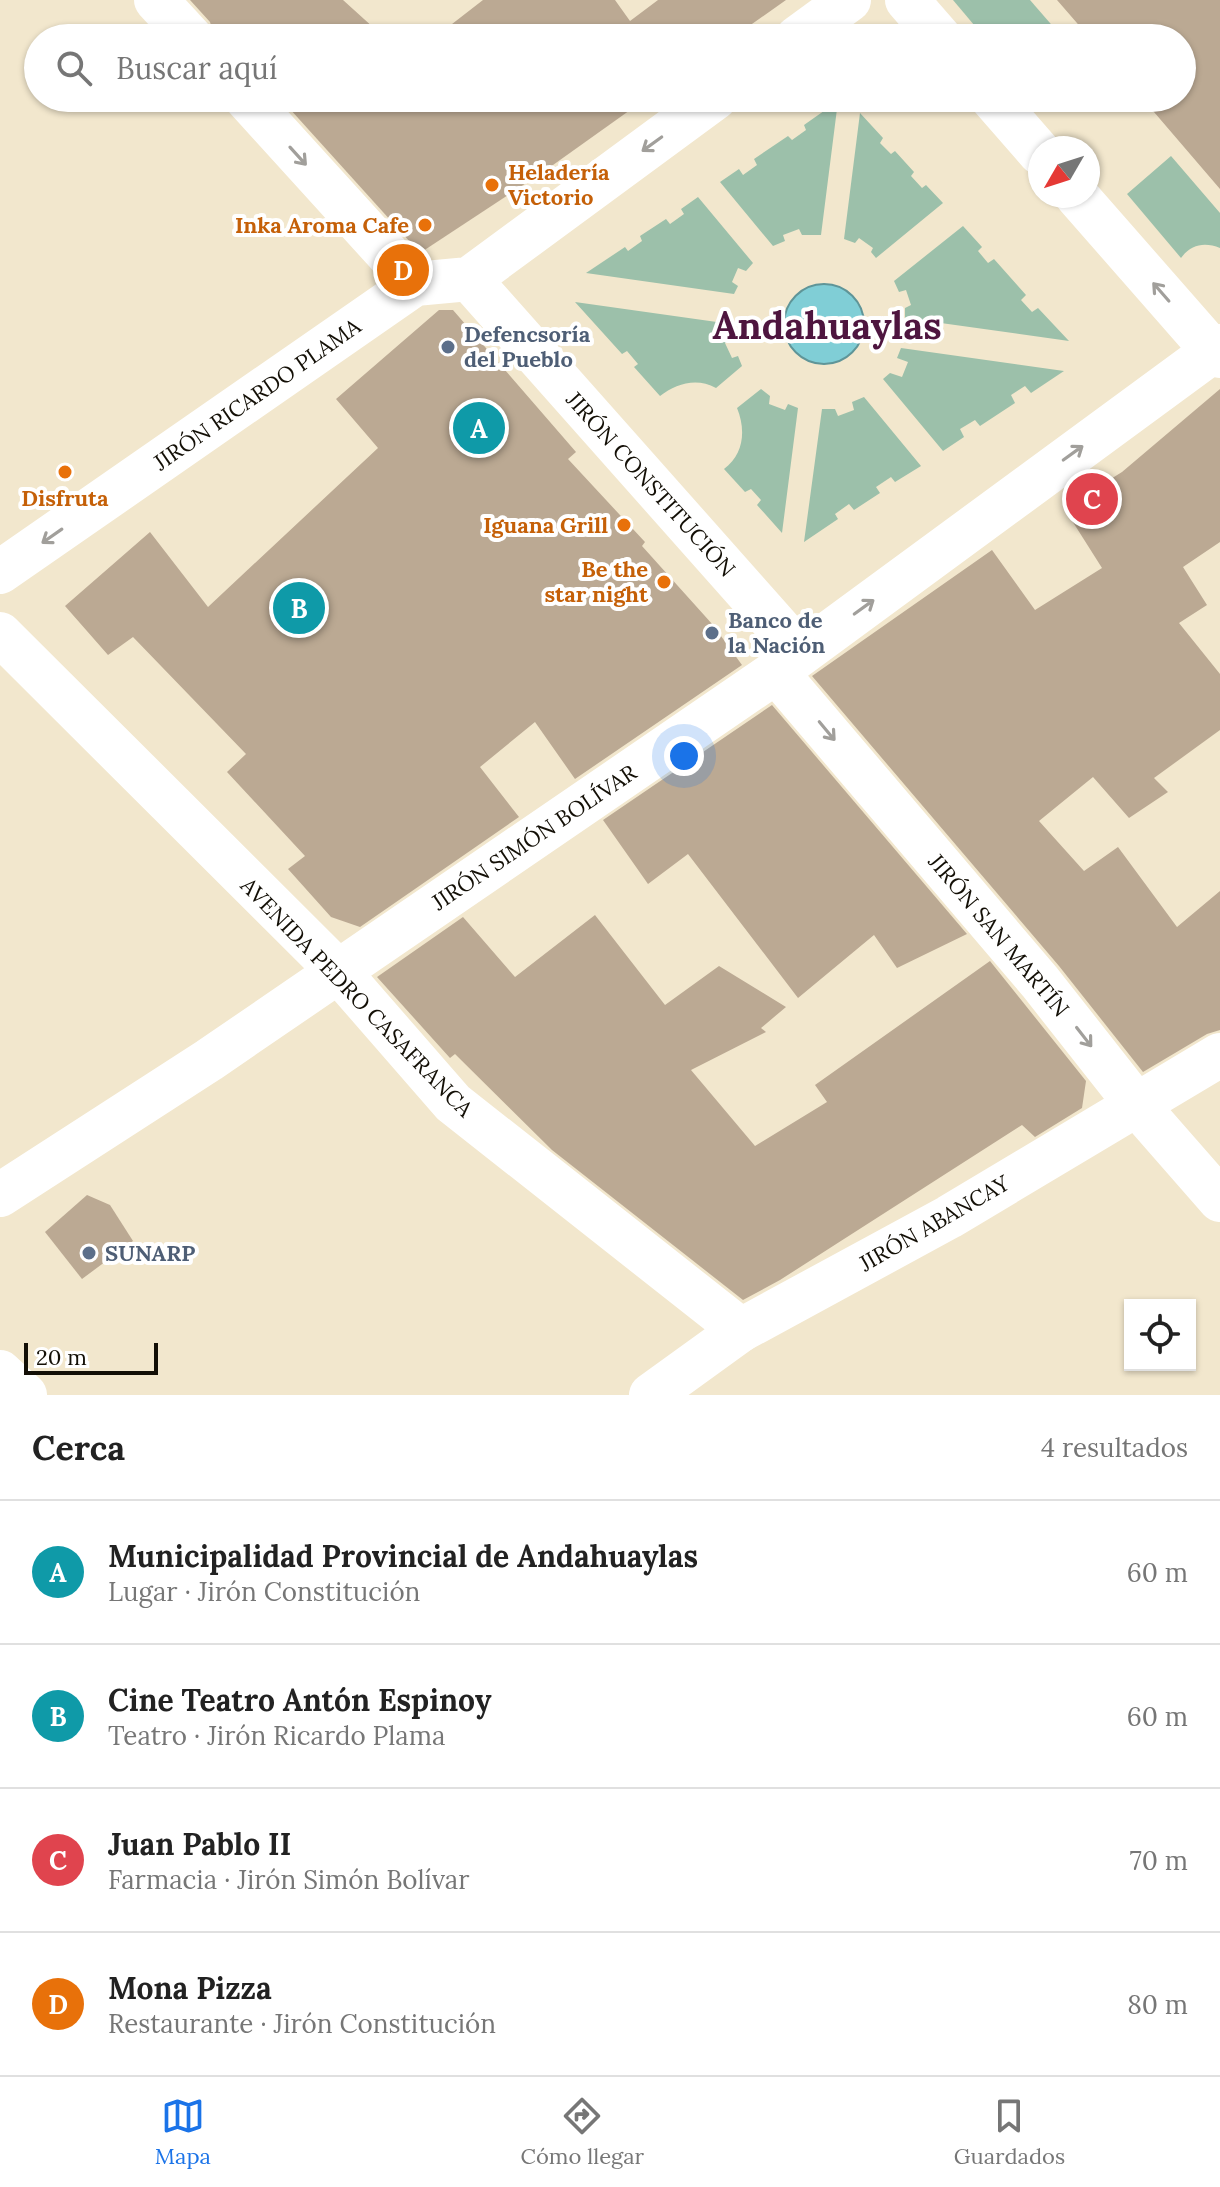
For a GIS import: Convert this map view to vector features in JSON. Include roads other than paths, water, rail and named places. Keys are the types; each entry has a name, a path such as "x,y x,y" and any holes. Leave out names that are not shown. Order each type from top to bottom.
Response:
{"street":[{"path":"156,0 178,24"},
{"path":"816,24 849,0"},
{"path":"907,0 928,24"},
{"path":"259,112 415,284"},
{"path":"469,279 696,112"},
{"path":"1004,112 1028,139"},
{"path":"1088,208 1217,351"},
{"name":"JIRÓN RICARDO PLAMA","path":"0,572 415,284 469,279"},
{"name":"JIRÓN CONSTITUCIÓN","path":"469,279 788,662"},
{"name":"JIRÓN SIMÓN BOLÍVAR","path":"0,1195 209,1060 788,662 1217,351"},
{"name":"AVENIDA PEDRO CASAFRANCA","path":"0,634 338,971 453,1103 741,1330"},
{"name":"JIRÓN SAN MARTÍN","path":"788,662 1136,1104 1220,1200"},
{"name":"JIRÓN ABANCAY","path":"651,1395 741,1330 949,1217 1220,1055"},
{"path":"0,1372 25,1395"}],"water":[{"path":"824,284 839,287 852,296 861,309 864,324 861,339 852,352 839,361 824,364 809,361 796,352 787,339 784,324 787,309 796,296 809,287"}],"place":[{"name":"Heladería Victorio","path":"492,185"},
{"name":"Inka Aroma Cafe","path":"425,225"},
{"name":"Mona Pizza","path":"403,270"},
{"name":"Defencsoría del Pueblo","path":"448,347"},
{"name":"Municipalidad Provincial de Andahuaylas","path":"479,428"},
{"name":"Disfruta","path":"65,472"},
{"name":"Juan Pablo II","path":"1092,499"},
{"name":"Iguana Grill","path":"624,525"},
{"name":"Be the star night","path":"664,582"},
{"name":"Cine Teatro Antón Espinoy","path":"299,608"},
{"name":"Banco de la Nación","path":"712,633"},
{"name":"SUNARP","path":"89,1253"}],"district":[{"name":"Andahuaylas","path":"827,325"}]}
